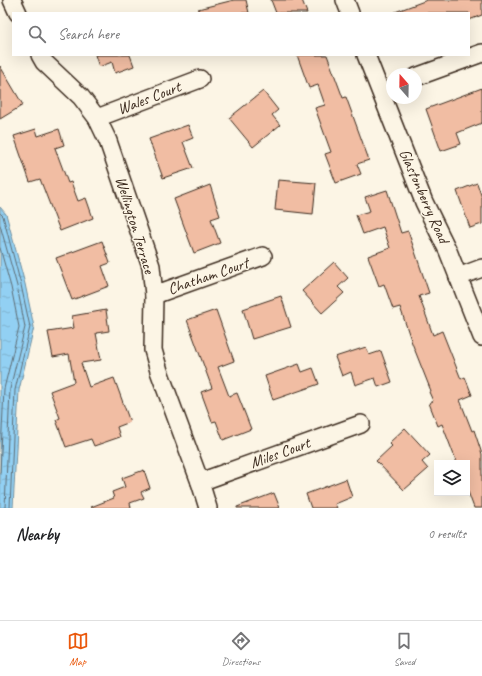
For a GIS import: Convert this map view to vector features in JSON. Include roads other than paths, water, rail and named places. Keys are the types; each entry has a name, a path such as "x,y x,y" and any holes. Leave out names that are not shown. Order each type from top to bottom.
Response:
{"street":[{"path":"12,0 18,12"},
{"path":"344,0 350,12"},
{"path":"422,75 482,53"},
{"name":"Wellington Terrace","path":"41,56 44,62 81,97 97,118 108,141 151,266 154,295 153,350 159,371 200,482 208,508"},
{"name":"Glastonberry Road","path":"367,56 386,88"},
{"name":"Wales Court","path":"97,118 200,78"},
{"name":"Glastonberry Road","path":"391,104 424,202 448,251 482,337"},
{"name":"Chatham Court","path":"154,295 263,256"},
{"path":"458,277 482,268"},
{"name":"Miles Court","path":"200,482 361,424"}],"water":[{"path":"0,207 6,214 25,284 34,327 19,390 13,508 0,508"}]}
